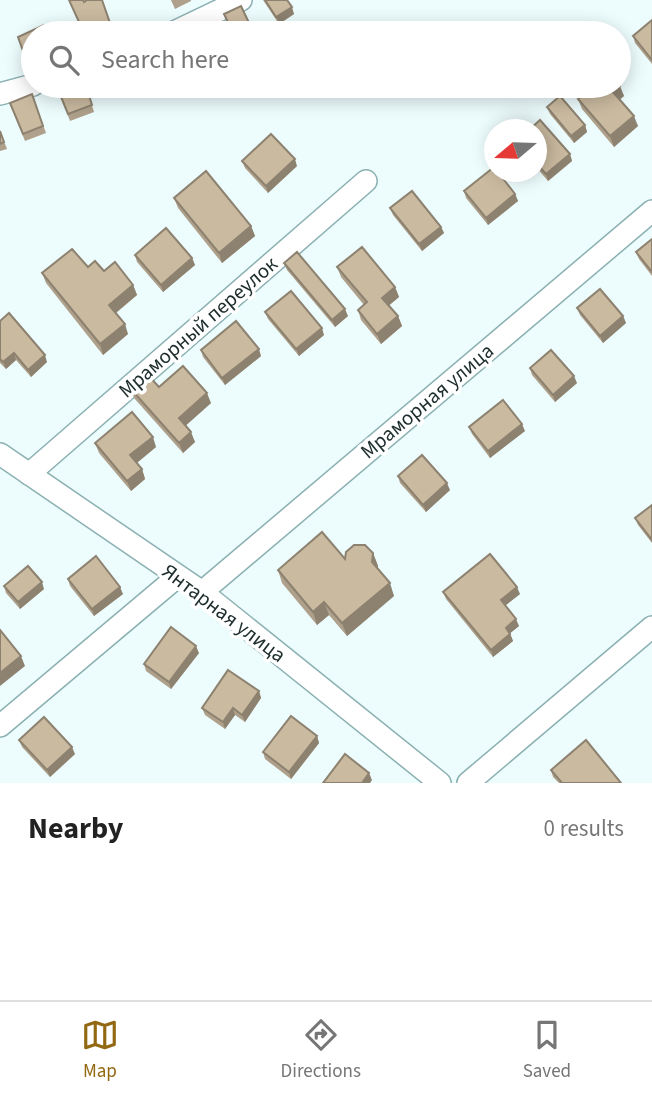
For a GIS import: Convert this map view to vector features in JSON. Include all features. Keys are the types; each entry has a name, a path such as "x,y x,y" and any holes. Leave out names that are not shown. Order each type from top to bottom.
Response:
{"street":[{"path":"197,21 241,0"},
{"path":"0,94 21,88"},
{"name":"Мраморный переулок","path":"29,474 366,181"},
{"name":"Мраморная улица","path":"202,592 652,211"},
{"name":"Янтарная улица","path":"0,454 202,592 440,783"},
{"path":"0,726 177,577"},
{"path":"468,783 652,627"}],"building":[{"path":"69,0 102,0 109,21 79,21"},
{"path":"265,0 287,0 292,7 276,17"},
{"path":"241,6 248,21 227,21 224,14"},
{"path":"652,20 652,60 633,36"},
{"path":"22,98 33,98 43,126 23,134 10,103"},
{"path":"61,98 90,98 92,105 68,114"},
{"path":"558,98 562,98 585,125 571,136 547,107"},
{"path":"618,98 634,116 610,136 578,99"},
{"path":"547,128 570,154 547,173"},
{"path":"271,134 295,159 266,186 242,161"},
{"path":"206,171 251,226 219,253 174,198"},
{"path":"484,175 484,182 506,182 515,194 486,218 464,191"},
{"path":"412,191 441,227 419,244 390,208"},
{"path":"166,228 192,258 161,285 135,255"},
{"path":"652,239 652,272 636,252"},
{"path":"362,247 395,287 382,298 398,316 377,334 358,310 367,302 337,267"},
{"path":"72,249 88,267 95,261 104,271 115,262 133,285 109,305 125,324 100,344 42,273"},
{"path":"297,252 345,309 332,320 284,263"},
{"path":"600,289 623,316 600,336 577,308"},
{"path":"291,291 322,328 296,349 265,312"},
{"path":"9,313 45,355 28,370 14,353 3,362 0,359 0,321"},
{"path":"236,321 259,349 222,378 201,350"},
{"path":"551,350 574,376 553,395 530,368"},
{"path":"183,366 207,393 179,418 191,432 179,443 130,388 147,374 159,387"},
{"path":"503,400 522,424 488,451 469,427"},
{"path":"132,412 153,437 130,455 142,469 127,481 95,443"},
{"path":"422,455 447,483 423,505 398,476"},
{"path":"652,505 652,540 635,518"},
{"path":"322,532 345,559 346,552 354,545 365,545 373,553 372,562 390,583 342,623 324,602 313,612 278,570"},
{"path":"490,554 517,587 501,600 516,619 506,628 510,634 491,650 443,592"},
{"path":"96,556 120,587 92,609 68,579"},
{"path":"28,566 42,582 18,602 4,586"},
{"path":"171,627 196,646 169,682 144,664"},
{"path":"0,630 21,656 0,673"},
{"path":"228,670 259,691 242,715 233,708 223,722 202,708"},
{"path":"291,716 317,736 289,772 263,752"},
{"path":"44,717 72,747 47,770 19,740"},
{"path":"586,740 621,783 562,783 551,770"},
{"path":"345,754 369,773 362,783 323,783"}]}
